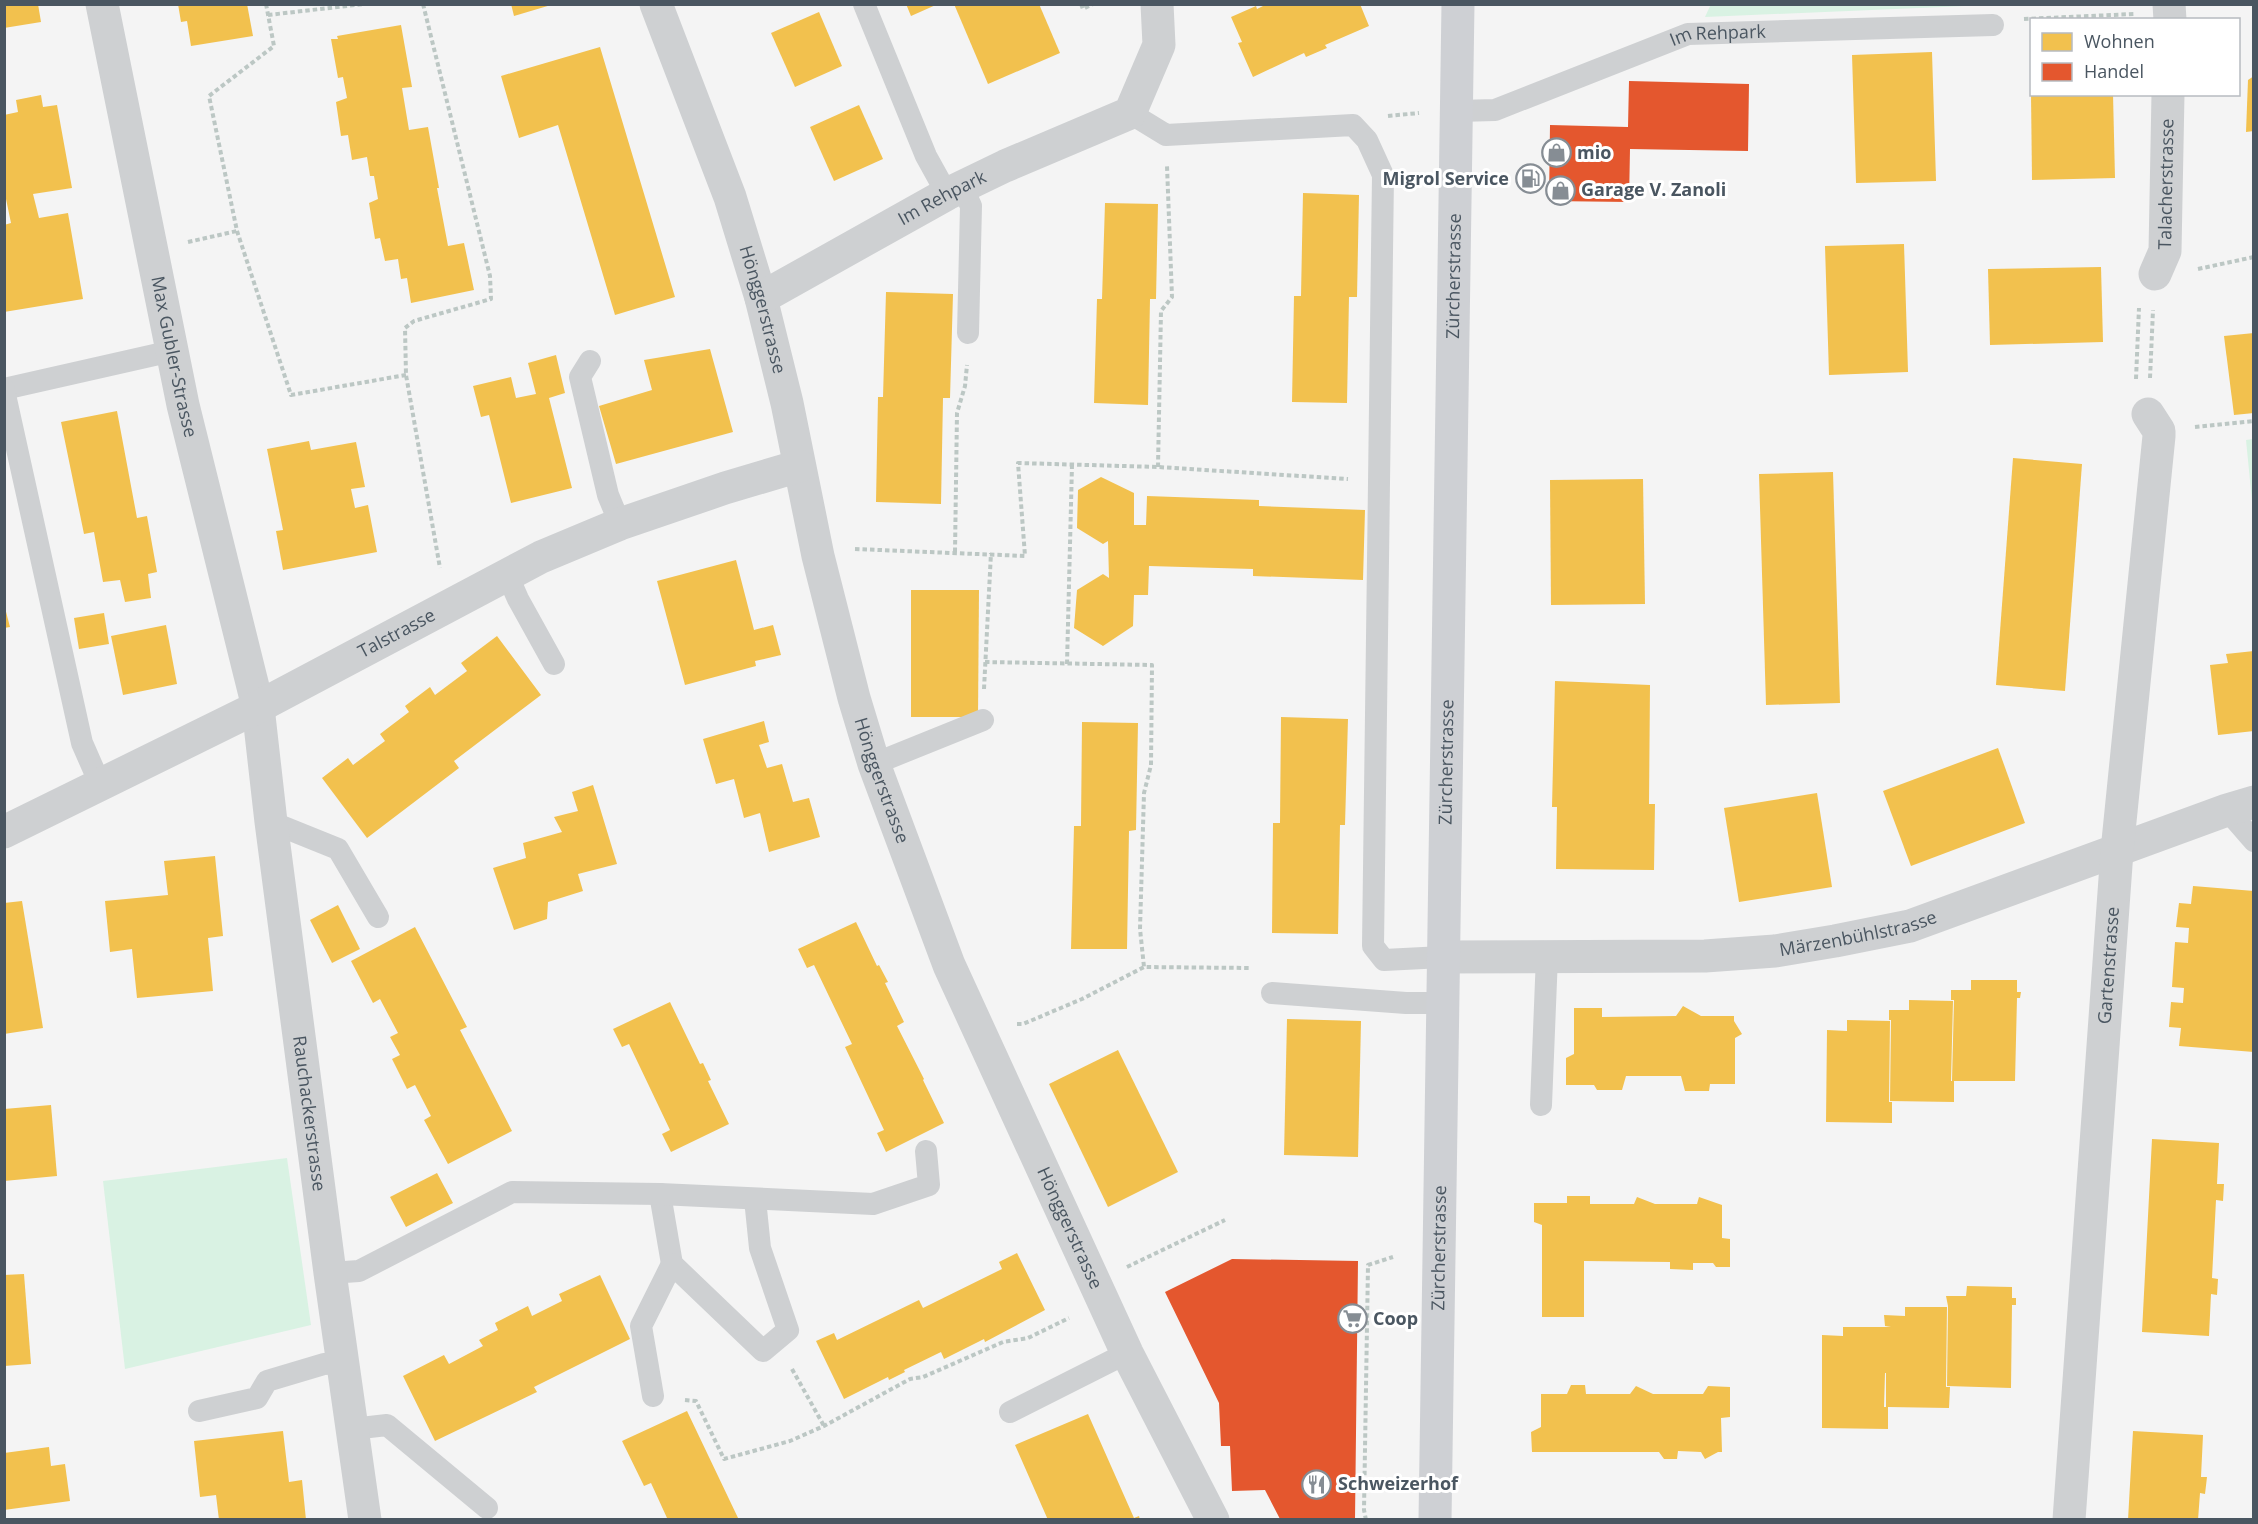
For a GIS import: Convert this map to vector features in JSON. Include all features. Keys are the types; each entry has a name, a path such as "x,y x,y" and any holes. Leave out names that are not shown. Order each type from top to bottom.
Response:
{"main road":[{"name":"Zürcherstrasse","path":"1435,1520 1458,4"}],"street":[{"name":"Max Gubler-Strasse","path":"102,4 183,405 258,707"},
{"name":"Hönggerstrasse","path":"656,4 730,197 761,298 788,403 818,556 854,698 874,764 949,965 1127,1353 1213,1520"},
{"path":"1130,113 1159,45 1157,4"},
{"name":"Talacherstrasse","path":"2155,274 2165,251 2168,96"},
{"name":"Im Rehpark","path":"761,298 954,191 1005,166 1130,113"},
{"name":"Gartenstrasse","path":"2069,1520 2117,851 2153,423"},
{"name":"Talstrasse","path":"4,832 258,707 541,557 620,524 725,488 799,466"},
{"name":"Rauchackerstrasse","path":"258,707 330,1273 365,1520"},
{"name":"Märzenbühlstrasse","path":"1443,957 1704,956 1775,951 1835,941 1910,926 2240,806"}],"lane":[{"path":"864,4 926,156 954,191 971,206 968,333"},
{"name":"Im Rehpark","path":"1458,111 1495,110 1688,33 1993,25"},
{"path":"1130,113 1166,135 1353,125 1367,140 1383,174 1373,946 1384,960 1443,957"},
{"path":"100,784 82,743 4,390 172,351"},
{"path":"590,361 580,378 608,495 620,524"},
{"path":"507,574 518,599 554,664"},
{"path":"874,764 983,720"},
{"path":"2240,806 2253,841"},
{"path":"271,822 339,849 378,917"},
{"path":"1541,1105 1547,956"},
{"path":"1272,993 1443,1004"},
{"path":"330,1273 359,1271 512,1192 660,1194 873,1204 929,1185 926,1151"},
{"path":"653,1396 641,1326 672,1264 660,1194"},
{"path":"672,1264 763,1351 788,1330 760,1248 755,1199"},
{"path":"1010,1412 1127,1353"},
{"path":"199,1411 257,1398 267,1381 324,1364 342,1363"},
{"path":"352,1429 387,1425 488,1508"}],"path":[{"path":"266,4 274,46 209,96 237,231 291,395 406,375"},
{"path":"268,15 364,4"},
{"path":"423,4 490,276 491,298 414,321 405,328 406,375 441,575 454,602"},
{"path":"1081,4 1083,9 1093,4"},
{"path":"2049,18 2135,14"},
{"path":"1993,25 2006,20 2030,19"},
{"path":"1381,117 1423,112"},
{"path":"1158,467 1161,311 1172,297 1166,135"},
{"path":"148,235 184,228 187,242 237,231"},
{"path":"2153,423 2135,401 2141,274 2194,269 2253,257"},
{"path":"2153,423 2155,274"},
{"path":"955,552 957,413 965,386 968,333"},
{"path":"2153,423 2253,422"},
{"path":"818,556 847,549 1025,556 1018,463 1158,467 1378,481"},
{"path":"1067,664 1072,465"},
{"path":"983,720 991,554"},
{"path":"985,662 1152,665 1151,765 1144,794 1140,929 1144,967"},
{"path":"980,1034 1006,1023 1023,1024 1082,999 1144,967 1259,968"},
{"path":"653,1396 696,1401 724,1459 790,1440 824,1426 910,1379 923,1377 1004,1342 1028,1338 1098,1292 1225,1220"},
{"path":"1366,1520 1364,1510 1368,1265 1393,1257"},
{"path":"776,1340 824,1426"}],"green space":[{"path":"1711,4 1989,4 1989,5 1705,17"},
{"path":"2254,439 2253,511 2246,440"},
{"path":"287,1158 311,1325 125,1369 103,1181"}],"building: Wohnen":[{"path":"4,4 38,4 41,22 4,28"},
{"path":"178,4 247,4 253,36 191,46 187,21 181,22"},
{"path":"511,4 551,4 551,5 514,16"},
{"path":"906,4 938,4 911,16"},
{"path":"954,4 1039,4 1060,53 988,84"},
{"path":"1267,4 1360,4 1369,26 1325,45 1327,48 1306,57 1304,53 1253,77 1238,43 1242,42 1231,17 1256,6 1257,9"},
{"path":"819,12 842,66 795,87 771,33"},
{"path":"401,25 412,87 402,88 409,130 428,127 448,246 464,243 474,290 411,303 407,278 401,279 398,259 385,261 380,238 375,239 369,203 378,199 374,176 370,176 367,157 352,160 348,135 341,136 336,102 347,98 343,77 338,78 331,39"},
{"path":"600,47 675,297 615,315 558,125 519,138 501,76"},
{"path":"1932,52 1936,181 1856,183 1852,55"},
{"path":"2254,76 2254,131 2246,132 2248,80"},
{"path":"41,95 43,107 57,105 72,188 33,194 39,218 68,213 83,299 4,312 4,225 11,223 6,199 4,199 4,115 18,112 16,100"},
{"path":"2031,96 2113,96 2115,178 2032,180"},
{"path":"859,105 883,159 834,181 810,127"},
{"path":"1303,193 1359,195 1357,297 1349,297 1347,403 1292,402 1294,296 1301,296"},
{"path":"1105,203 1158,204 1156,299 1150,299 1148,405 1094,403 1097,299 1102,299"},
{"path":"1904,244 1908,372 1829,375 1825,246"},
{"path":"2101,267 2103,342 1990,345 1988,269"},
{"path":"886,292 953,294 950,398 943,398 941,504 876,502 878,397 883,397"},
{"path":"2254,333 2254,413 2234,415 2224,336"},
{"path":"710,349 733,432 616,464 599,406 652,390 644,360"},
{"path":"556,355 565,393 549,398 572,488 511,503 489,415 481,417 473,386 511,377 516,398 536,394 528,363"},
{"path":"117,411 137,518 147,516 157,572 148,574 151,598 125,602 120,580 103,582 94,532 84,534 61,422"},
{"path":"309,441 311,450 356,442 365,487 351,489 355,508 368,505 377,552 283,570 276,531 283,530 267,449"},
{"path":"2013,458 2082,464 2065,691 1996,685"},
{"path":"1833,472 1840,703 1766,705 1759,474"},
{"path":"1101,477 1134,493 1134,525 1146,525 1147,496 1259,500 1259,506 1365,510 1363,580 1253,576 1253,569 1149,566 1148,595 1134,595 1133,626 1103,646 1074,628 1077,590 1103,574 1109,578 1108,541 1103,544 1077,528 1078,490"},
{"path":"1643,479 1645,604 1551,605 1550,480"},
{"path":"736,560 754,630 773,625 781,655 755,661 756,666 685,685 657,581"},
{"path":"911,590 979,590 978,717 911,717"},
{"path":"4,604 10,627 4,628"},
{"path":"104,613 109,644 79,649 74,618"},
{"path":"166,625 177,684 123,695 111,636"},
{"path":"497,636 541,695 454,761 459,768 367,838 322,778 348,758 353,765 385,741 380,734 409,712 405,706 430,687 435,695 467,671 461,663"},
{"path":"2254,651 2254,731 2218,735 2210,665 2228,663 2226,654"},
{"path":"1555,681 1650,685 1649,804 1655,804 1654,870 1556,869 1557,807 1552,807"},
{"path":"1281,717 1348,719 1345,825 1340,825 1338,934 1272,933 1273,823 1280,823"},
{"path":"764,721 769,742 759,745 767,768 782,764 793,802 809,798 820,837 769,852 760,813 744,818 734,779 716,784 703,739"},
{"path":"1082,722 1138,723 1136,830 1129,831 1127,949 1071,949 1074,826 1081,826"},
{"path":"1998,748 2025,823 1911,866 1883,791"},
{"path":"593,785 617,864 578,874 583,891 548,902 547,919 514,930 493,868 526,858 523,843 562,832 554,817 578,811 572,792"},
{"path":"1817,793 1832,887 1739,902 1724,808"},
{"path":"215,856 223,936 208,938 213,991 137,998 132,949 110,952 105,901 168,895 164,861"},
{"path":"2193,886 2254,891 2254,1052 2179,1046 2181,1028 2169,1027 2171,1002 2183,1003 2184,988 2172,987 2175,942 2188,943 2189,928 2176,927 2179,903 2191,904"},
{"path":"22,901 43,1028 4,1034 4,903"},
{"path":"338,905 360,949 332,963 310,920"},
{"path":"856,922 877,966 879,965 888,982 885,983 904,1022 897,1026 944,1123 886,1152 877,1133 884,1130 845,1047 852,1044 814,965 807,968 798,949"},
{"path":"415,927 467,1027 460,1030 512,1131 448,1164 424,1120 431,1116 415,1085 407,1089 392,1059 400,1055 390,1037 398,1033 380,999 373,1003 351,961"},
{"path":"1971,980 2017,980 2017,992 2021,992 2020,998 2017,998 2015,1081 1952,1081 1954,1000 1951,1000 1951,990 1971,990"},
{"path":"1909,1000 1953,1001 1951,1081 1954,1081 1954,1102 1890,1101 1891,1020 1889,1020 1889,1010 1909,1010"},
{"path":"670,1002 700,1064 703,1063 711,1080 708,1081 729,1124 671,1152 662,1134 670,1130 629,1044 622,1047 613,1029"},
{"path":"1683,1006 1701,1016 1734,1016 1734,1021 1742,1034 1735,1038 1735,1084 1710,1084 1709,1091 1685,1091 1681,1076 1626,1076 1622,1090 1597,1090 1594,1085 1566,1085 1566,1058 1574,1054 1574,1008 1602,1008 1602,1017 1676,1016"},
{"path":"1287,1019 1361,1021 1358,1157 1284,1155"},
{"path":"1847,1020 1890,1021 1889,1102 1892,1102 1892,1123 1826,1122 1827,1030 1847,1031"},
{"path":"1118,1050 1178,1172 1108,1207 1049,1084"},
{"path":"51,1105 57,1176 4,1181 4,1109"},
{"path":"2152,1139 2219,1143 2217,1184 2224,1184 2223,1201 2216,1200 2212,1278 2218,1279 2217,1295 2211,1294 2209,1336 2142,1332"},
{"path":"437,1173 453,1203 406,1227 390,1197"},
{"path":"1567,1196 1590,1196 1590,1204 1634,1204 1637,1197 1655,1204 1697,1204 1699,1197 1722,1205 1722,1238 1730,1239 1730,1267 1716,1267 1713,1263 1693,1263 1693,1270 1670,1269 1670,1262 1584,1261 1584,1317 1542,1317 1542,1225 1534,1222 1534,1203 1567,1203"},
{"path":"1017,1253 1045,1310 985,1342 984,1339 944,1359 941,1352 889,1380 888,1377 844,1399 816,1341 834,1333 837,1340 919,1300 923,1308 1002,1269 999,1262"},
{"path":"24,1274 31,1364 4,1366 4,1275"},
{"path":"600,1275 630,1339 534,1387 537,1392 435,1441 403,1376 444,1355 449,1364 483,1346 479,1340 498,1330 495,1323 528,1306 532,1316 562,1301 559,1294"},
{"path":"1967,1286 2012,1287 2012,1298 2016,1298 2016,1305 2012,1305 2011,1388 1947,1386 1948,1306 1946,1296 1966,1296"},
{"path":"1905,1307 1947,1307 1946,1387 1950,1387 1949,1408 1888,1407 1888,1429 1822,1428 1822,1335 1843,1336 1843,1327 1891,1327 1885,1326 1884,1315 1905,1316","holes":["1885,1373 1886,1407 1884,1407"]},
{"path":"1571,1385 1585,1385 1586,1394 1630,1394 1636,1386 1653,1394 1703,1394 1708,1386 1730,1387 1730,1417 1721,1418 1722,1452 1705,1459 1701,1452 1678,1451 1677,1459 1664,1459 1659,1452 1532,1452 1531,1432 1541,1427 1541,1394 1567,1394"},
{"path":"687,1411 739,1520 663,1520 667,1518 651,1483 644,1486 622,1441"},
{"path":"1088,1414 1134,1518 1139,1516 1140,1520 1048,1520 1015,1445"},
{"path":"283,1431 289,1482 302,1480 306,1520 219,1520 216,1495 200,1497 194,1441"},
{"path":"2133,1431 2203,1435 2201,1477 2207,1477 2205,1494 2200,1493 2198,1520 2128,1520"},
{"path":"49,1447 51,1466 65,1464 70,1501 4,1510 4,1453"}],"building: Handel":[{"path":"1629,81 1749,84 1748,151 1630,149 1629,202 1549,201 1550,125 1628,127"},
{"path":"1232,1259 1358,1261 1355,1520 1280,1519 1265,1490 1232,1491 1230,1446 1221,1446 1219,1403 1165,1292"}],"place":[{"name":"mio","path":"1556,153"},
{"name":"Migrol Service","path":"1530,179"},
{"name":"Garage V. Zanoli","path":"1560,190"},
{"name":"Coop","path":"1352,1319"},
{"name":"Schweizerhof","path":"1317,1484"}]}
